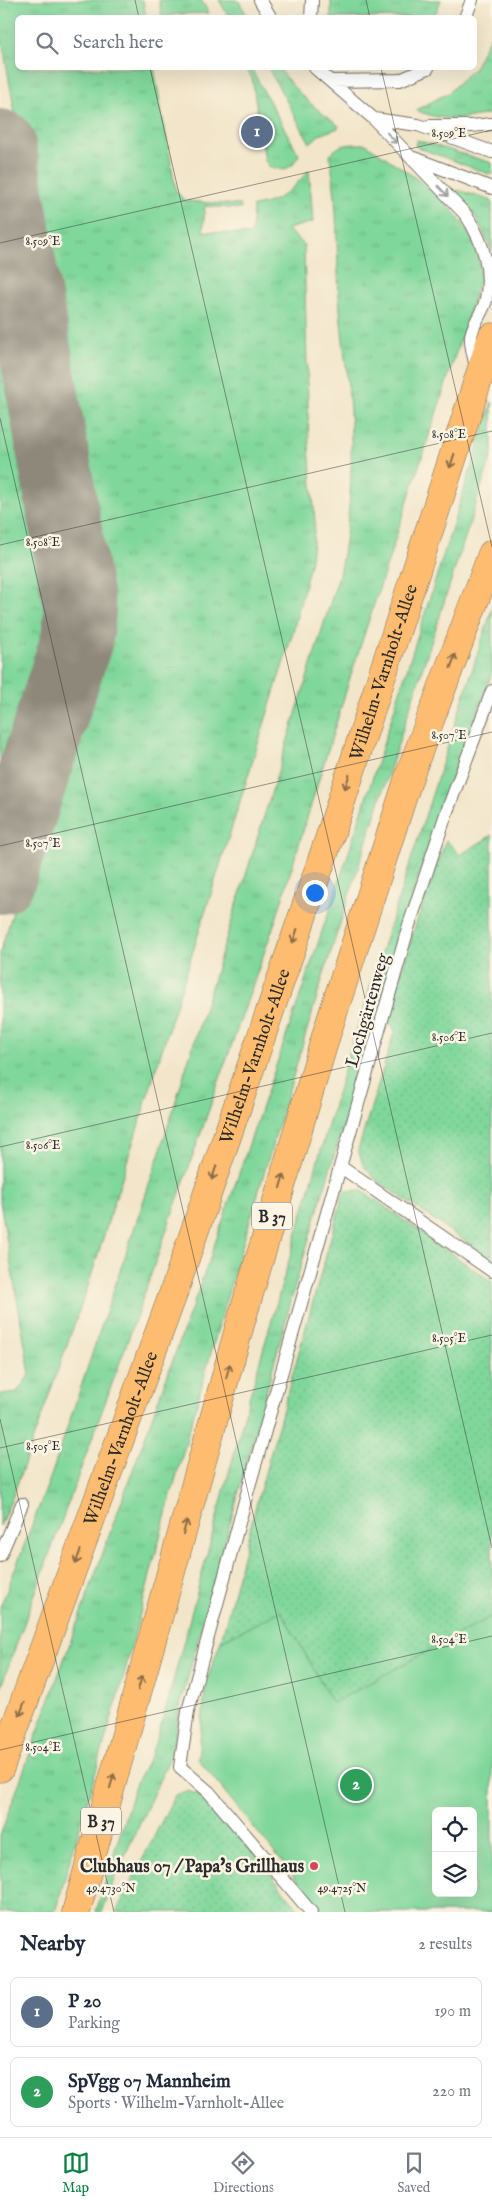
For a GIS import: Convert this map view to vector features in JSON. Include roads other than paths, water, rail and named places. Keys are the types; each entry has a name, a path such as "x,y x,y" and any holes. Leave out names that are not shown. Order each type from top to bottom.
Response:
{"main road":[{"name":"Wilhelm-Varnholt-Allee","path":"0,1768 172,1297 329,839 492,337"},
{"name":"B 37","path":"76,1912 242,1318 328,1029 410,774 492,554"}],"lane":[{"path":"260,0 269,15"},
{"path":"311,15 312,0"},
{"path":"466,15 472,0"},
{"path":"318,70 374,119 466,215 485,249 489,274 486,300 472,336 478,382"},
{"path":"330,81 400,80 423,70"},
{"path":"374,119 418,125 472,126 492,124"},
{"path":"418,125 492,152"},
{"path":"409,156 492,188"},
{"name":"Lochgärtenweg","path":"311,1912 210,1792 180,1767 188,1710 246,1497 409,925 446,814 492,691"},
{"path":"341,1167 492,1271"},
{"path":"0,1556 22,1504"}],"place":[{"name":"P 20","path":"257,132"},
{"name":"SpVgg 07 Mannheim","path":"356,1785"},
{"name":"Clubhaus 07 / Papa's Grillhaus","path":"314,1866"}]}
